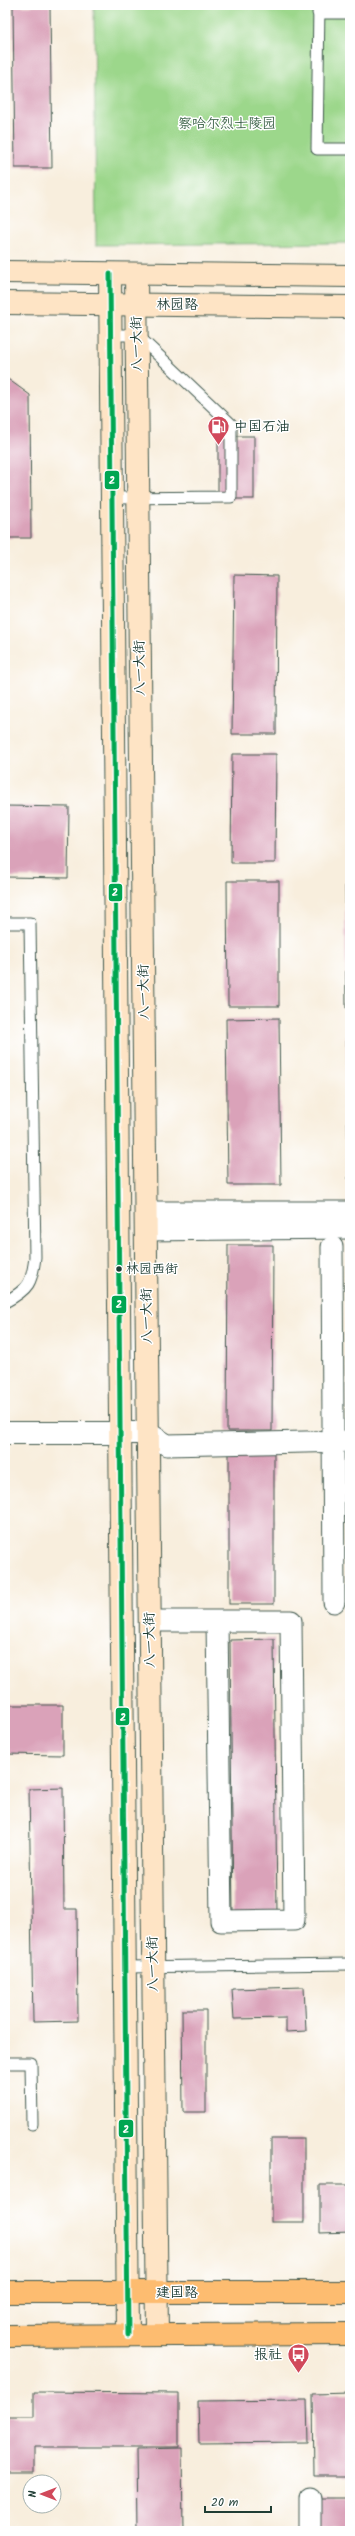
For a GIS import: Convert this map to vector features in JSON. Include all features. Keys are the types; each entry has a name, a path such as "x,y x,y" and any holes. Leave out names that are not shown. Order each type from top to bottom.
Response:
{"main road":[{"path":"5,272 350,276"},
{"name":"八一大街","path":"110,274 128,2335"},
{"name":"八一大街","path":"136,274 157,2335"},
{"name":"林园路","path":"5,303 350,306"},
{"name":"建国路","path":"5,2292 350,2292"},
{"path":"5,2336 350,2334"}],"street":[{"path":"146,1221 350,1212"},
{"path":"146,1221 350,1228"},
{"path":"332,1247 342,1441 334,1602"},
{"path":"5,1433 148,1433 167,1445 342,1441"},
{"path":"150,1621 217,1621 291,1621 294,1920 221,1921 217,1621"},
{"path":"310,2498 310,2531"}],"lane":[{"path":"350,12 319,9 317,149 350,149"},
{"path":"110,335 137,335 231,424 231,497 112,498"},
{"path":"5,923 30,923 35,1257 32,1280 18,1295 5,1302"},
{"path":"125,1967 350,1964"},
{"path":"5,2063 31,2063 32,2124"}],"green space":[{"name":"察哈尔烈士陵园","path":"94,5 350,5 350,243 96,245"}],"building":[{"path":"13,6 50,6 52,168 15,168"},
{"path":"5,377 30,395 31,538 5,538"},
{"path":"218,436 254,436 254,499 218,499"},
{"path":"234,575 277,576 276,734 232,734"},
{"path":"232,754 276,754 275,863 231,863"},
{"path":"5,806 69,807 68,878 5,877"},
{"path":"227,881 279,881 279,1006 228,1006"},
{"path":"345,883 350,883 350,1008 346,1008"},
{"path":"279,1018 281,1185 228,1185 226,1019"},
{"path":"346,1020 350,1020 350,1186 348,1186"},
{"path":"228,1245 273,1245 272,1431 227,1431"},
{"path":"348,1245 350,1245 350,1431 348,1431"},
{"path":"229,1450 274,1450 274,1604 229,1604"},
{"path":"274,1639 277,1914 233,1915 230,1640"},
{"path":"5,1705 63,1705 63,1755 5,1754"},
{"path":"63,1788 64,1909 77,1909 78,2021 33,2022 29,1789"},
{"path":"304,1987 306,2031 286,2032 286,2018 234,2019 232,1989"},
{"path":"182,2010 206,2010 206,2112 183,2112"},
{"path":"271,2139 304,2139 304,2222 271,2222"},
{"path":"320,2185 350,2185 350,2232 320,2233"},
{"path":"34,2392 179,2393 179,2447 34,2447 34,2472 5,2472 5,2417 34,2417"},
{"path":"350,2393 350,2476 314,2476 313,2394"},
{"path":"307,2400 308,2442 199,2443 198,2401"},
{"path":"182,2448 183,2531 137,2531 136,2449"},
{"path":"317,2498 350,2498 350,2531 317,2531"}],"transit line":[{"name":"2","path":"110,274 128,2335"}],"place":[{"name":"中国石油","path":"218,446"},
{"name":"林园西街","path":"119,1269"},
{"name":"报社","path":"298,2374"}]}
